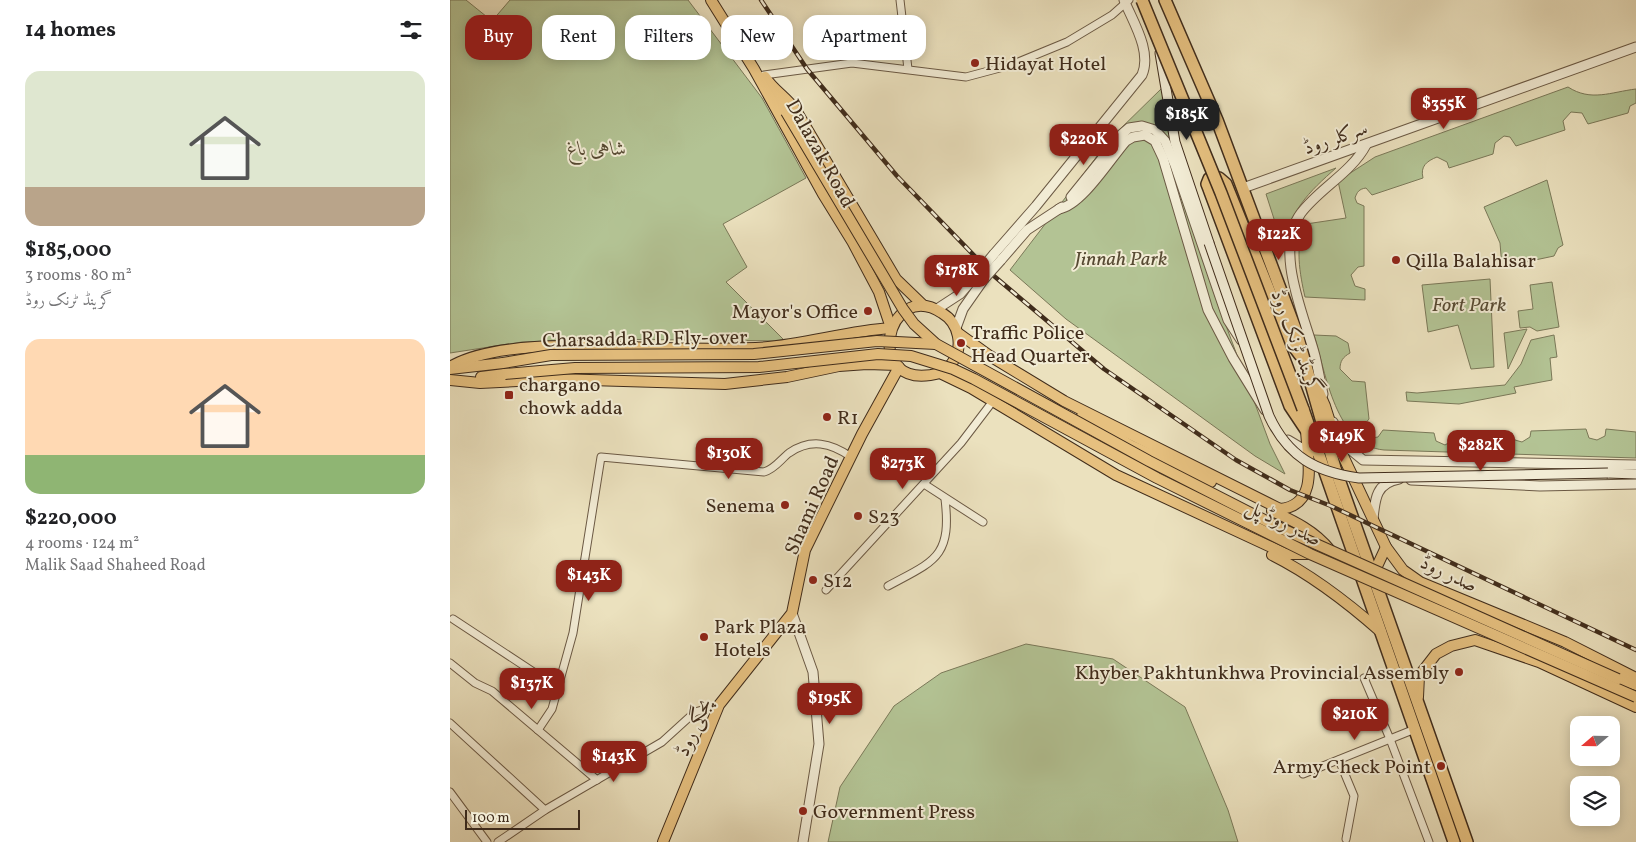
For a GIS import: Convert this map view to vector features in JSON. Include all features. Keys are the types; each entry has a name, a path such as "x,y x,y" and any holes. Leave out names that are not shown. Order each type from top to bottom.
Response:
{"highway":[{"name":"گرینڈ ٹرنک روڈ","path":"1142,0 1221,193 1305,420 1454,842"},
{"name":"گرینڈ ٹرنک روڈ","path":"1165,0 1217,120 1306,362 1335,468 1467,842"},
{"path":"1305,420 1290,406 1209,190 1207,184 1210,179 1219,178 1226,184 1289,340 1306,362"}],"main road":[{"name":"Dalazak Road","path":"712,0 754,69 823,194 852,241 879,292 891,328"},
{"name":"Dalazak Road","path":"718,0 771,87 787,98 798,112 896,279 924,306"},
{"path":"771,87 902,309 914,324 936,344"},
{"path":"957,331 958,349 952,363 940,373 926,377 911,375 898,366 890,354 888,341 891,328 899,316 910,309 924,306 936,309 948,316 957,331 1064,401 1280,509 1300,499 1309,479 1310,453 1305,420"},
{"path":"450,368 463,359 529,348 581,346 755,348 779,346 864,330 891,328"},
{"name":"Charsadda RD Fly-over","path":"450,368 504,363 551,355 754,354 877,341 936,344"},
{"name":"صدر روڈ پل","path":"936,344 1149,461 1278,527 1618,679 1636,685"},
{"name":"Charsadda RD Fly-over","path":"450,380 575,368 759,367 878,354 911,356 926,360"},
{"name":"صدر روڈ پل","path":"926,360 974,379 1157,478 1310,554 1636,697"},
{"name":"صدر روڈ","path":"1306,362 1325,406 1336,441 1386,547 1403,570 1420,582 1565,642 1636,678"},
{"path":"450,380 480,383 556,379 725,384 787,376 839,366 868,364 898,366"},
{"name":"Shami Road","path":"792,613 805,550 898,366"},
{"path":"940,373 993,401 1116,475 1286,554 1310,554"},
{"path":"1008,410 1008,400 1013,390 1021,384 1031,381"},
{"path":"1064,401 1096,425 1130,445 1308,529 1323,540 1330,550"},
{"path":"1038,429 1070,456 1296,566 1344,600 1381,632"},
{"path":"1373,575 1386,547"},
{"name":"پجگی روڈ","path":"664,842 719,705 792,613"},
{"path":"1418,701 1419,676 1436,654 1443,649 1475,640 1539,662 1636,706"}],"street":[{"path":"900,0 908,69"},
{"path":"764,75 852,62 966,77 995,70 1067,42 1112,16 1126,1 1144,48 1146,64 1142,74 981,276 953,299 936,309"},
{"path":"1159,41 1175,142 1274,428 1291,450 1302,459 1330,473 1359,478 1636,474"},
{"name":"سرکلر روڈ","path":"1243,188 1636,47"},
{"path":"997,257 1027,230 1059,209 1129,128 1142,126 1155,130 1165,141 1175,165 1228,320 1242,340"},
{"path":"1059,209 1070,206 1126,141 1133,137 1145,135 1155,141 1165,163 1196,274 1214,324 1243,374 1281,432 1295,446 1310,453"},
{"path":"1366,145 1359,158 1311,201 1294,223 1290,250 1292,280 1315,357 1325,406 1346,446 1363,460 1636,465"},
{"path":"957,331 963,309 981,276"},
{"path":"826,590 961,443 993,401"},
{"path":"538,730 552,709 574,633 601,456 764,472 771,470 789,453 815,443 838,448 851,457"},
{"path":"1373,519 1375,496 1384,483 1397,479 1540,486 1636,484"},
{"path":"924,484 983,522"},
{"path":"888,586 932,561 940,551 947,532 946,499"},
{"path":"792,613 813,672 819,744 803,842"},
{"path":"453,619 538,675 560,682"},
{"path":"450,663 475,683 492,690 597,780"},
{"path":"1364,678 1390,739 1429,842"},
{"path":"498,842 544,810 662,742 695,712 719,705"},
{"path":"450,723 544,810"},
{"path":"1303,774 1415,729"},
{"path":"1339,760 1354,796 1346,839"},
{"path":"450,792 487,842"}],"green space":[{"name":"شاہی باغ","path":"450,0 466,0 485,15 465,15 465,60 532,60 532,15 497,15 510,0 688,0 699,15 625,15 625,60 711,60 711,30 721,44 721,60 733,60 762,98 806,178 723,224 747,267 726,282 785,341 594,339 522,342 450,353"},
{"path":"1568,87 1576,92 1593,95 1636,89 1636,103 1630,106 1628,113 1588,124 1582,113 1571,112 1563,121 1565,130 1516,146 1510,137 1504,136 1495,143 1493,154 1449,168 1447,162 1437,157 1430,160 1423,167 1423,178 1372,195 1366,188 1360,190 1355,198 1357,203 1364,206 1364,266 1358,267 1351,275 1355,286 1365,289 1365,300 1305,297 1299,260 1302,232 1306,224 1346,218 1338,181 1375,157"},
{"name":"Jinnah Park","path":"1162,88 1215,296 1270,444 1285,474 1255,456 1066,319 1010,270 1111,138"},
{"path":"1336,168 1317,185 1301,204 1290,225 1286,250 1284,250 1266,194"},
{"path":"1547,180 1563,245 1558,248 1554,256 1502,267 1500,243 1484,207"},
{"name":"Fort Park","path":"1490,279 1494,367 1471,369 1458,325 1428,332 1422,285"},
{"path":"1552,282 1559,327 1537,331 1530,327 1520,328 1518,311 1533,309 1530,285"},
{"path":"1527,329 1508,369 1504,333"},
{"path":"1314,335 1336,336 1348,343 1350,353 1342,360 1340,369 1352,381 1365,382 1369,419 1364,425 1364,430 1372,438 1378,437 1383,430 1434,433 1436,441 1445,445 1450,442 1452,434 1512,433 1515,440 1522,442 1530,437 1531,431 1586,429 1589,438 1597,440 1605,436 1606,429 1636,432 1636,458 1384,450 1368,446 1354,436 1335,406"},
{"path":"1554,335 1557,357 1550,358 1552,380 1514,387 1516,393 1459,404 1407,401 1406,392 1417,393 1505,385 1521,364 1531,340"},
{"path":"1026,644 1113,659 1185,707 1228,810 1238,842 828,842 840,787 894,706 941,673"}],"railway":[{"path":"761,0 807,69 897,176 994,276 1104,369 1236,460 1290,490 1331,506 1636,650"}],"place":[{"name":"Hidayat Hotel","path":"975,63"},
{"name":"Qilla Balahisar","path":"1396,260"},
{"name":"Mayor's Office","path":"868,311"},
{"name":"Traffic Police Head Quarter","path":"961,343"},
{"name":"chargano chowk adda","path":"509,395"},
{"name":"R1","path":"827,417"},
{"name":"Senema","path":"785,505"},
{"name":"S23","path":"858,516"},
{"name":"S12","path":"813,580"},
{"name":"Park Plaza Hotels","path":"704,637"},
{"name":"Khyber Pakhtunkhwa Provincial Assembly","path":"1459,672"},
{"name":"Army Check Point","path":"1441,766"},
{"name":"Government Press","path":"803,811"}]}
